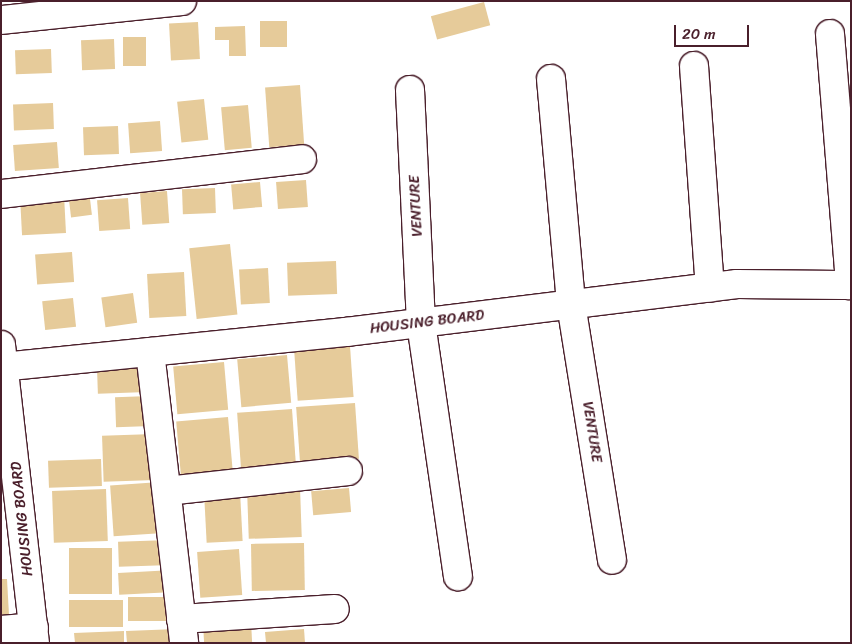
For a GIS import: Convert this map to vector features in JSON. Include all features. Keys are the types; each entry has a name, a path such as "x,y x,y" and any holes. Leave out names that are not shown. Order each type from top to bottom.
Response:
{"street":[{"path":"1,20 182,1"},
{"path":"830,34 851,285"},
{"path":"694,66 710,287"},
{"path":"551,79 571,304"},
{"name":"VENTURE","path":"410,90 421,322"},
{"path":"1,194 302,159"},
{"name":"HOUSING BOARD","path":"34,635 11,500 2,359 150,352 737,284 851,285"},
{"name":"VENTURE","path":"571,304 612,560"},
{"path":"421,322 458,576"},
{"path":"150,352 183,631 335,609"},
{"path":"167,491 348,471"},
{"path":"1,630 34,635"}],"building":[{"path":"484,2 490,25 437,39 431,16"},
{"path":"260,21 287,21 287,47 260,47"},
{"path":"198,22 200,59 171,60 169,24"},
{"path":"245,26 246,56 229,56 229,40 215,40 215,27"},
{"path":"123,37 146,37 146,66 123,66"},
{"path":"114,39 115,69 82,70 81,40"},
{"path":"51,49 52,73 16,74 15,50"},
{"path":"300,85 304,145 269,147 265,87"},
{"path":"204,99 208,140 181,143 177,102"},
{"path":"53,103 54,129 14,130 13,104"},
{"path":"248,105 252,148 225,150 221,107"},
{"path":"160,121 162,151 130,153 128,123"},
{"path":"118,126 119,154 84,155 83,127"},
{"path":"57,142 59,168 15,171 13,145"},
{"path":"306,180 308,207 278,209 276,182"},
{"path":"260,182 262,207 233,209 231,185"},
{"path":"215,188 216,213 183,214 182,189"},
{"path":"89,191 92,215 71,217 68,194"},
{"path":"167,191 169,223 142,225 140,193"},
{"path":"64,195 66,233 22,235 20,197"},
{"path":"128,198 130,229 99,231 97,200"},
{"path":"230,244 237,315 197,319 189,248"},
{"path":"72,252 74,282 37,285 35,255"},
{"path":"336,261 337,294 288,296 287,263"},
{"path":"268,268 270,303 241,304 239,270"},
{"path":"184,272 186,316 149,318 147,274"},
{"path":"133,293 137,323 105,327 101,297"},
{"path":"73,298 76,327 45,330 42,301"},
{"path":"350,346 354,397 298,401 294,350"},
{"path":"287,355 291,403 241,407 237,359"},
{"path":"224,362 228,410 177,414 173,366"},
{"path":"146,367 147,392 98,394 97,369"},
{"path":"150,396 151,426 116,427 115,397"},
{"path":"355,403 359,459 300,463 296,407"},
{"path":"292,409 296,464 241,468 237,413"},
{"path":"228,417 233,474 181,478 176,422"},
{"path":"154,434 156,480 104,482 102,436"},
{"path":"101,459 102,486 49,488 48,461"},
{"path":"160,482 164,533 114,536 110,485"},
{"path":"300,487 302,537 249,539 247,489"},
{"path":"349,488 351,512 313,515 311,491"},
{"path":"106,489 108,541 54,543 52,491"},
{"path":"240,491 243,541 207,543 204,493"},
{"path":"170,540 171,565 119,567 118,542"},
{"path":"304,543 305,590 252,591 251,544"},
{"path":"69,548 112,548 112,594 69,594"},
{"path":"239,549 242,595 200,598 197,552"},
{"path":"173,570 174,592 119,595 118,573"},
{"path":"1,579 7,579 9,615 1,615"},
{"path":"128,597 173,597 173,621 128,621"},
{"path":"69,600 123,600 123,627 69,627"},
{"path":"251,621 252,643 204,643 203,624"},
{"path":"177,629 178,643 127,643 126,631"},
{"path":"304,629 305,643 266,643 265,632"},
{"path":"124,631 124,643 75,643 74,633"}]}
